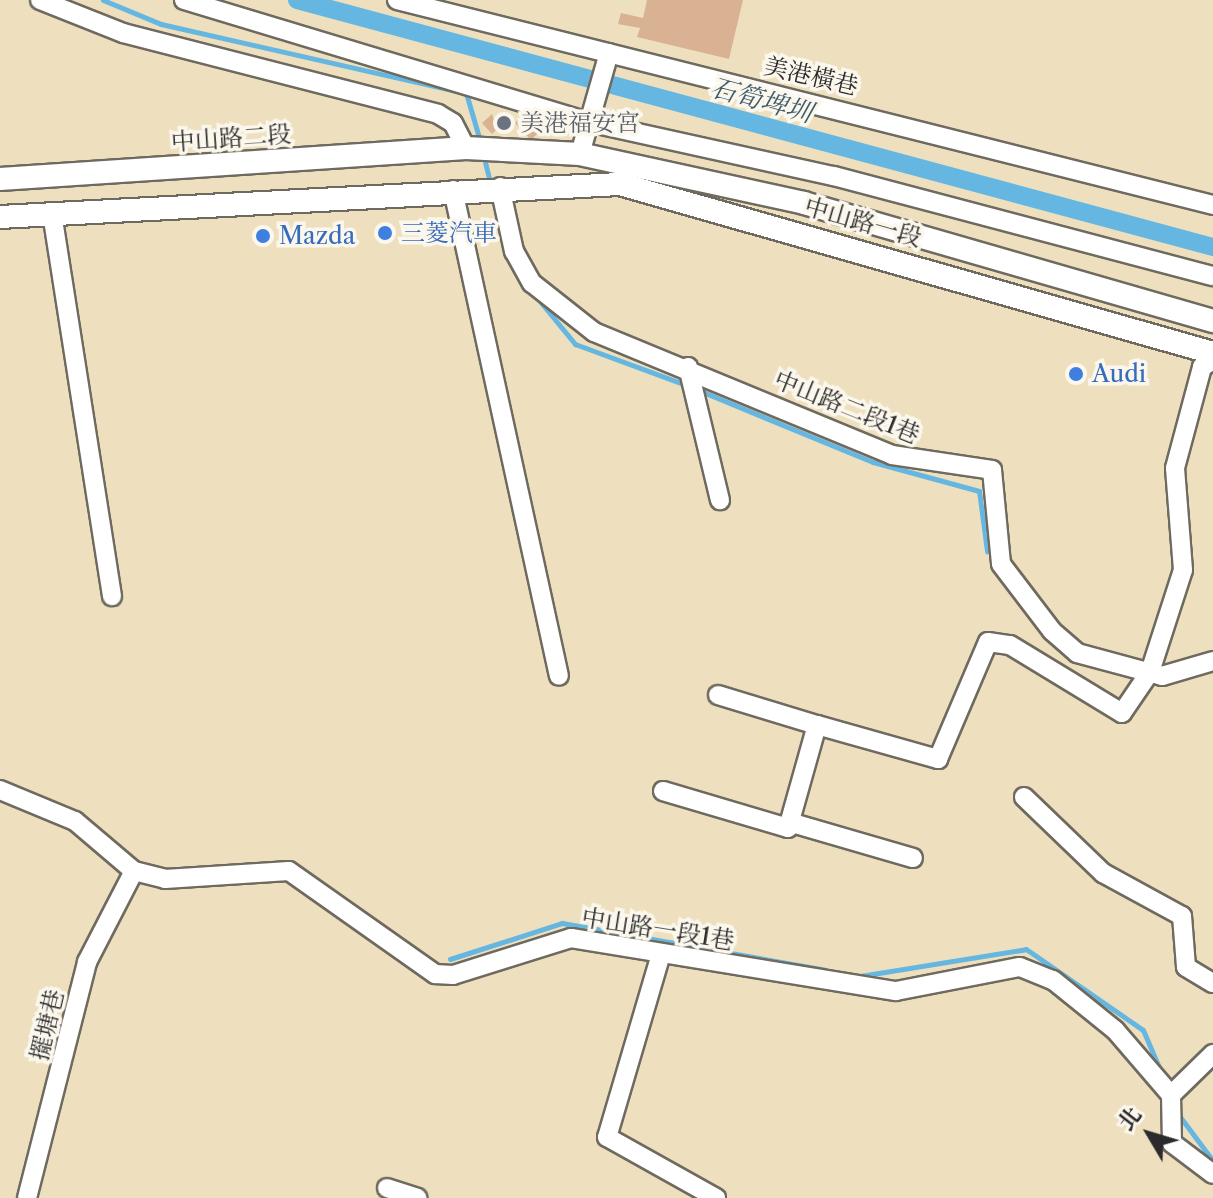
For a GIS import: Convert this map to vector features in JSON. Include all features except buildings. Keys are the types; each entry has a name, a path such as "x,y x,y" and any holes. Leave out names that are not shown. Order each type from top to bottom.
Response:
{"main road":[{"name":"中山路二段","path":"0,179 502,147"},
{"name":"中山路一段","path":"502,147 580,154 804,203 1213,321"},
{"name":"中山路一段","path":"453,190 620,184 1213,353"},
{"path":"0,217 453,190"}],"street":[{"path":"40,0 123,33 438,114 453,123 466,148"},
{"path":"184,0 594,116 1213,276"},
{"name":"美港橫巷","path":"397,0 1213,205"},
{"path":"580,154 594,116 609,53"},
{"name":"中山路二段1巷","path":"496,187 514,251 556,307 594,332 688,367 892,455 992,470 1001,564 1018,588 1077,653 1150,672"},
{"path":"453,190 559,676"},
{"path":"52,213 112,596"},
{"path":"718,695 938,759 988,642 1010,645 1122,713 1150,672 1183,570 1175,468 1202,367 1213,360"},
{"path":"688,367 720,500"},
{"path":"1150,672 1162,676 1213,661"},
{"path":"663,791 788,828 817,725"},
{"name":"中山路一段1巷","path":"0,790 75,821 134,871 165,879 289,871 435,974 453,975 571,938 896,991 1020,967 1053,980 1115,1030 1171,1095"},
{"path":"1024,797 1103,873 1182,916 1186,967 1213,983"},
{"path":"789,822 913,858"},
{"name":"擺塘巷","path":"27,1198 87,962 134,871"},
{"path":"661,954 607,1137 644,1164 714,1197"},
{"path":"1213,1054 1171,1095 1172,1143 1213,1174"},
{"path":"387,1188 417,1198"}],"waterway":[{"path":"103,0 161,24 457,91"},
{"name":"石筍埤圳","path":"297,0 1213,247"},
{"path":"466,93 480,141"},
{"path":"483,154 490,183"},
{"path":"506,251 520,277"},
{"path":"534,294 575,344 689,386"},
{"path":"698,390 873,462 979,491 987,551"},
{"path":"450,959 562,923 825,970"},
{"path":"854,977 1026,949 1143,1030 1161,1072"},
{"path":"1178,1114 1213,1161"}],"place":[{"name":"美港福安宮","path":"504,123"},
{"name":"三菱汽車","path":"385,233"},
{"name":"Mazda","path":"263,236"},
{"name":"Audi","path":"1076,374"}]}
